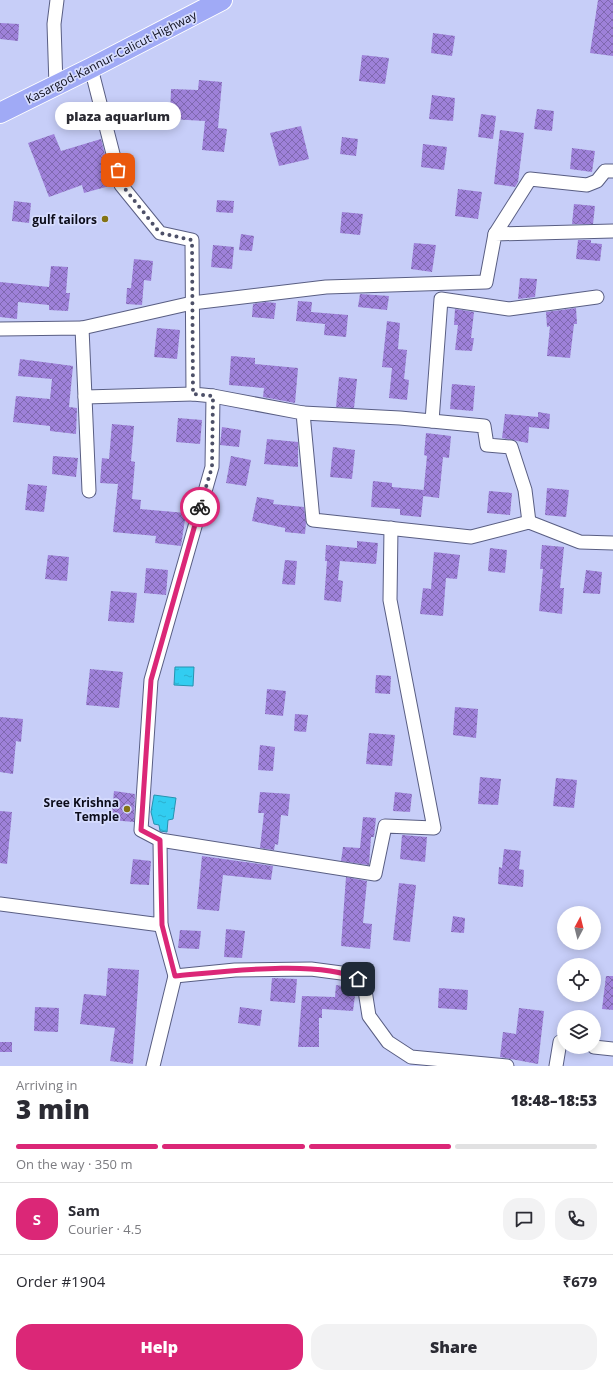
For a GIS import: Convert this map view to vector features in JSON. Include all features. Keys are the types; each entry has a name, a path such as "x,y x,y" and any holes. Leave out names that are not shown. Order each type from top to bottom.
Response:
{"highway":[{"name":"Kasargod-Kannur-Calicut Highway","path":"0,113 56,86 222,0"}],"street":[{"path":"56,86 54,24 57,0"},
{"path":"91,68 122,185 160,233 192,240 193,394"},
{"path":"0,329 82,328 192,303 326,287 486,282 495,234 530,179 588,186 597,181 605,171 613,171"},
{"path":"495,234 613,230"},
{"path":"432,421 441,299 509,309 597,297"},
{"path":"82,328 89,491"},
{"path":"85,397 193,394 213,396 302,413 432,421 484,426 487,445 511,447 525,490 530,522"},
{"path":"213,396 212,467 151,680 141,830 160,840 375,874 385,826 434,828 390,600 391,528"},
{"path":"302,413 313,520 471,536 530,522 580,542 613,543"},
{"path":"153,1066 175,976 162,925 160,840"},
{"path":"0,904 162,925"},
{"path":"175,976 236,970 311,969 349,974 364,984 369,1016 388,1042 411,1056 507,1066"},
{"path":"601,1048 613,1049"},
{"path":"556,1066 558,1054"}],"water":[{"path":"175,667 194,667 193,686 174,685"},
{"path":"154,795 176,798 173,819 168,820 167,832 160,831 159,825 154,824 151,812"}],"building":[{"path":"598,0 613,0 613,56 590,53"},
{"path":"0,23 19,24 18,41 0,39"},
{"path":"433,33 455,36 452,56 431,53"},
{"path":"362,55 389,58 385,84 359,81"},
{"path":"199,80 222,82 218,128 227,129 224,152 202,150 205,121 170,119 171,89 198,90"},
{"path":"432,95 455,98 453,121 429,119"},
{"path":"537,109 554,111 552,131 534,129"},
{"path":"481,114 496,116 493,139 478,137"},
{"path":"301,126 309,159 279,166 270,133"},
{"path":"500,130 524,133 518,182 515,187 494,184"},
{"path":"54,134 61,151 101,139 113,185 84,193 82,185 49,197 28,143"},
{"path":"342,137 358,139 356,156 340,154"},
{"path":"423,144 447,147 444,170 421,167"},
{"path":"572,148 595,151 592,172 570,169"},
{"path":"458,189 482,192 478,219 455,216"},
{"path":"217,200 234,201 233,213 216,212"},
{"path":"14,201 31,203 29,223 12,221"},
{"path":"574,204 595,206 593,224 572,224"},
{"path":"342,212 363,214 360,235 340,233"},
{"path":"241,234 254,236 252,251 239,250"},
{"path":"578,240 591,240 591,243 602,244 600,261 576,259"},
{"path":"414,243 436,245 432,272 411,269"},
{"path":"213,245 234,247 232,269 211,267"},
{"path":"134,259 153,261 151,281 144,280 142,305 126,304 127,288 131,288"},
{"path":"51,266 68,267 66,293 70,293 68,311 49,310 49,305 18,302 17,319 0,317 0,282 49,287"},
{"path":"520,278 537,279 535,297 518,299"},
{"path":"360,294 389,296 387,310 358,307"},
{"path":"298,301 312,302 311,312 348,315 346,337 324,335 325,324 296,321"},
{"path":"266,302 276,303 274,319 252,317 253,304"},
{"path":"576,308 577,324 574,324 570,358 547,356 550,326 547,327 546,312"},
{"path":"455,309 474,312 471,338 474,338 472,351 455,350 458,325 454,325"},
{"path":"387,321 400,323 398,349 407,350 404,379 409,380 407,400 389,398 392,368 382,367"},
{"path":"157,328 180,330 177,359 154,357"},
{"path":"231,356 255,358 255,364 298,368 295,403 263,397 264,388 229,385"},
{"path":"20,359 73,366 69,407 77,408 76,434 50,431 50,426 13,422 16,396 50,399 52,379 18,376"},
{"path":"339,377 357,379 354,408 336,407"},
{"path":"452,384 475,386 473,411 450,409"},
{"path":"538,412 550,414 549,429 529,427 528,443 502,438 505,414 538,417"},
{"path":"178,418 202,420 200,444 176,442"},
{"path":"112,424 134,426 131,461 135,462 132,499 141,500 140,509 186,513 181,546 155,543 156,536 113,532 118,484 100,483 102,458 109,459"},
{"path":"222,427 241,430 239,447 220,445"},
{"path":"426,433 451,436 449,458 443,457 439,498 423,496 427,456 424,455"},
{"path":"267,439 298,442 298,467 264,464"},
{"path":"333,447 355,450 352,479 330,477"},
{"path":"53,456 78,458 76,477 52,474"},
{"path":"231,456 251,460 246,486 226,483"},
{"path":"373,481 392,483 392,487 424,490 421,517 400,515 400,509 371,507"},
{"path":"28,484 47,486 44,512 25,510"},
{"path":"547,488 569,490 566,517 545,515"},
{"path":"489,491 512,493 510,515 487,513"},
{"path":"257,497 274,500 273,504 304,507 306,523 305,534 285,532 285,528 252,521"},
{"path":"357,541 378,543 376,564 340,561 338,580 343,581 341,602 324,600 327,561 325,561 326,545 357,548"},
{"path":"542,545 564,547 560,588 564,588 562,614 539,611 543,569 540,569"},
{"path":"490,548 507,550 505,573 488,571"},
{"path":"434,552 460,555 457,579 446,578 443,616 420,614 423,588 431,589"},
{"path":"48,555 69,557 67,581 45,579"},
{"path":"285,560 297,561 295,585 282,584"},
{"path":"146,568 168,570 166,595 144,593"},
{"path":"586,570 602,572 600,594 583,593"},
{"path":"111,591 137,593 134,623 108,621"},
{"path":"90,669 123,672 119,708 86,705"},
{"path":"376,675 391,676 390,694 375,693"},
{"path":"267,689 286,691 283,716 265,714"},
{"path":"455,707 478,709 476,738 453,735"},
{"path":"295,714 308,715 306,732 294,731"},
{"path":"0,717 23,719 21,742 16,741 13,774 0,772"},
{"path":"369,733 395,735 392,766 366,764"},
{"path":"260,745 275,747 273,771 258,770"},
{"path":"480,777 501,779 498,805 478,804"},
{"path":"556,778 577,780 574,808 553,806"},
{"path":"114,791 135,794 134,822 111,820"},
{"path":"260,792 290,794 288,816 281,815 278,845 275,844 274,850 260,848 264,813 258,813"},
{"path":"395,792 412,794 410,812 393,811"},
{"path":"0,811 12,812 7,864 0,863"},
{"path":"363,817 376,818 374,837 371,837 369,865 341,861 343,847 360,848"},
{"path":"402,835 427,837 425,862 400,859"},
{"path":"504,849 521,851 519,869 524,870 523,887 498,884 499,867 502,868"},
{"path":"202,856 273,866 271,880 223,875 219,911 197,909"},
{"path":"133,859 151,861 149,885 130,884"},
{"path":"346,877 367,881 363,923 372,924 370,949 341,946"},
{"path":"399,883 416,885 410,942 393,940"},
{"path":"453,916 465,918 464,933 451,932"},
{"path":"226,929 245,931 242,958 224,957"},
{"path":"180,930 201,931 199,949 178,948"},
{"path":"108,968 139,970 133,1064 110,1061 115,1028 80,1024 84,994 106,996"},
{"path":"606,976 613,976 613,1010 602,1009"},
{"path":"272,978 297,979 295,1003 270,1001"},
{"path":"336,985 356,988 353,1011 322,1009 322,1018 319,1018 319,1047 298,1047 302,996 335,997"},
{"path":"439,988 468,990 467,1010 438,1008"},
{"path":"35,1007 59,1008 58,1032 34,1031"},
{"path":"240,1007 262,1010 260,1026 238,1023"},
{"path":"519,1008 544,1011 538,1064 500,1057 503,1032 516,1034"},
{"path":"0,1042 12,1042 12,1052 0,1052"}],"way so far":[{"path":"118,170 122,185 160,233 192,240 193,394 213,396 212,467 200,507"}],"place":[{"name":"plaza aquarium","path":"118,170"},
{"name":"gulf tailors","path":"105,219"},
{"name":"Sree Krishna Temple","path":"127,809"}],"route":[{"path":"200,507 151,680 141,830 160,840 162,925 175,976 236,970 311,969 349,974 358,979"}]}
